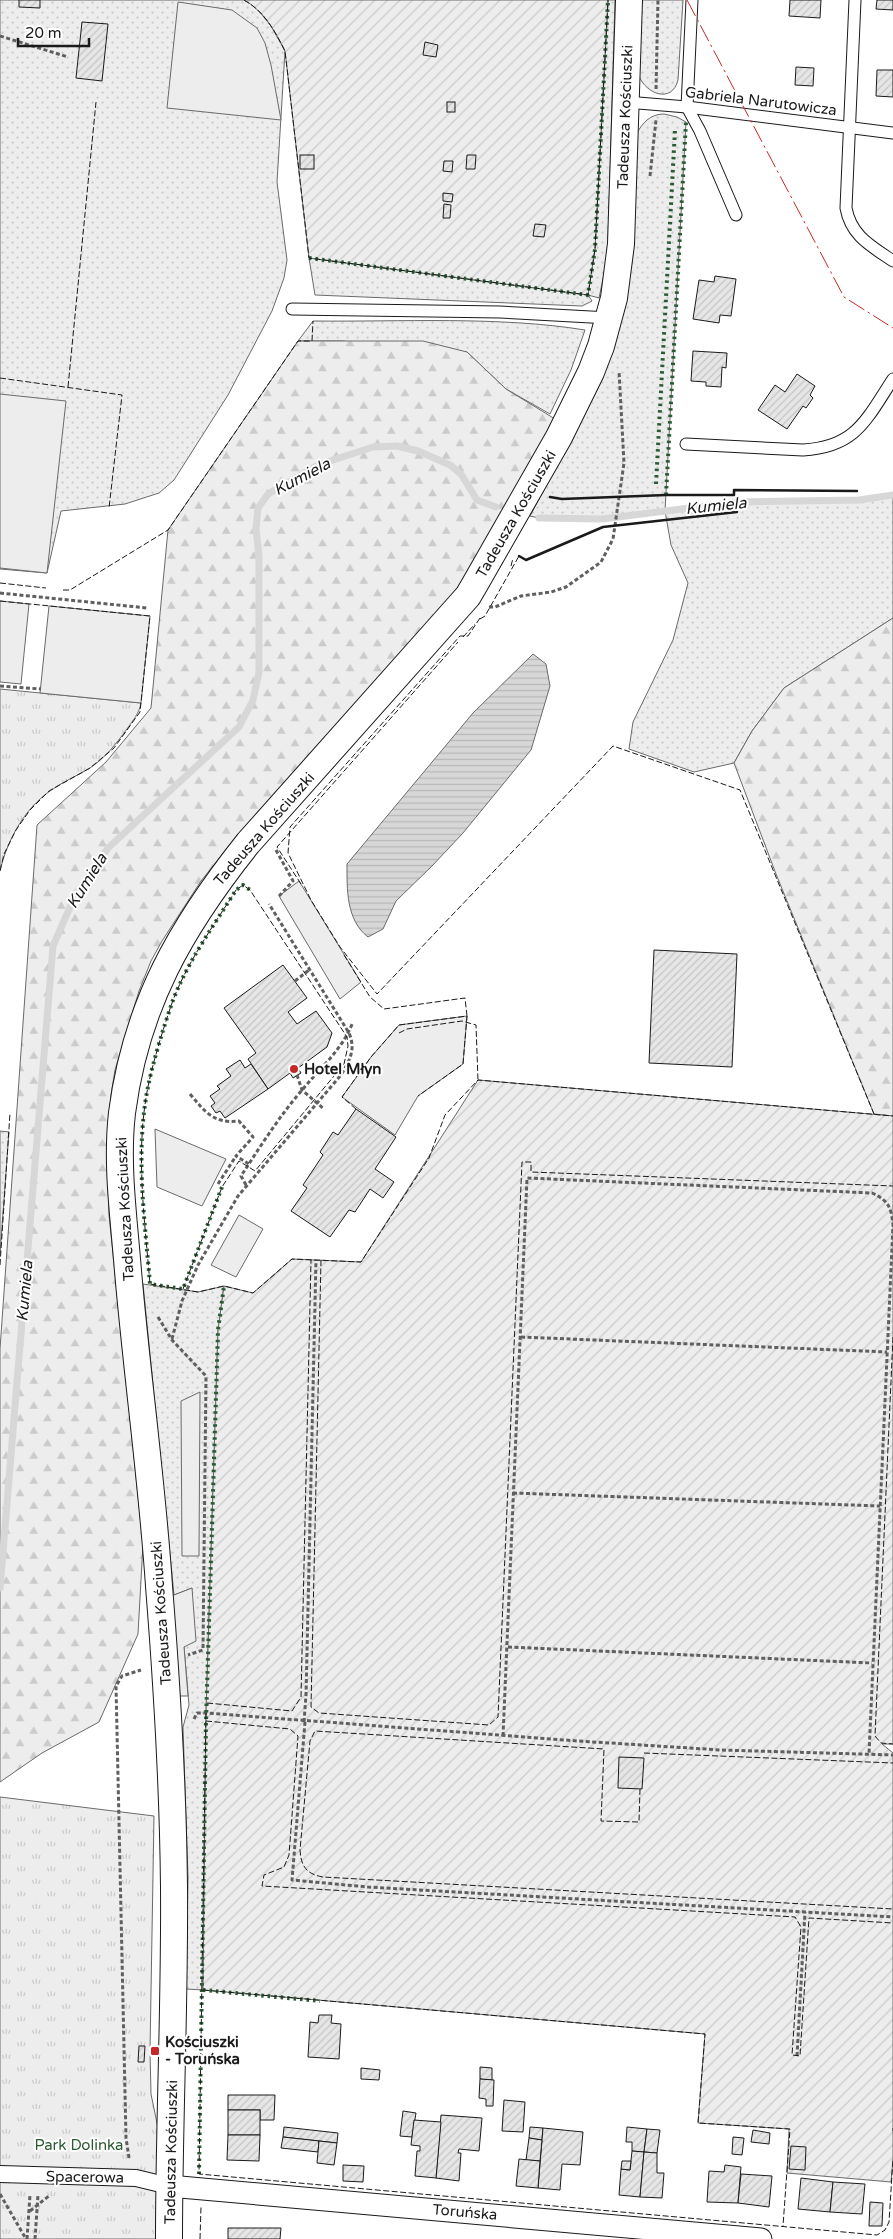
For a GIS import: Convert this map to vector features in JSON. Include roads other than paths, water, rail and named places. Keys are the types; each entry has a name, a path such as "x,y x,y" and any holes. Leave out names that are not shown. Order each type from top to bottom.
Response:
{"street":[{"name":"Tadeusza Kościuszki","path":"169,2239 174,1891 173,1819 152,1668 159,1577 131,1300 121,1177 123,1111 138,1042 158,984 169,958 194,915 218,880 248,843 468,596 531,487 583,390 601,346 609,318 619,261 629,0"},
{"name":"Spacerowa","path":"0,2174 136,2178 169,2186"},
{"name":"Toruńska","path":"169,2186 761,2239"}],"lane":[{"path":"692,0 687,107 700,131 736,215"},
{"path":"855,0 846,194 848,220 861,239 893,261"},
{"name":"Gabriela Narutowicza","path":"626,102 687,107 893,133"},
{"path":"292,309 500,312 609,318"},
{"path":"686,444 803,450 822,449 840,443 857,430 893,379"}],"waterway":[{"name":"Kumiela","path":"0,1588 53,946 74,898 108,848 239,727 253,700 259,672 259,556 256,529 258,508 268,494 318,465 373,447 397,446 418,451 450,465 461,474 477,500 496,507"},
{"name":"Kumiela","path":"539,518 602,519 737,502 859,500 893,495"}],"place":[{"name":"Hotel Młyn","path":"294,1069"},
{"name":"Kościuszki - Toruńska","path":"155,2051"}],"park label":[{"name":"Park Dolinka","path":"79,2145"}]}
